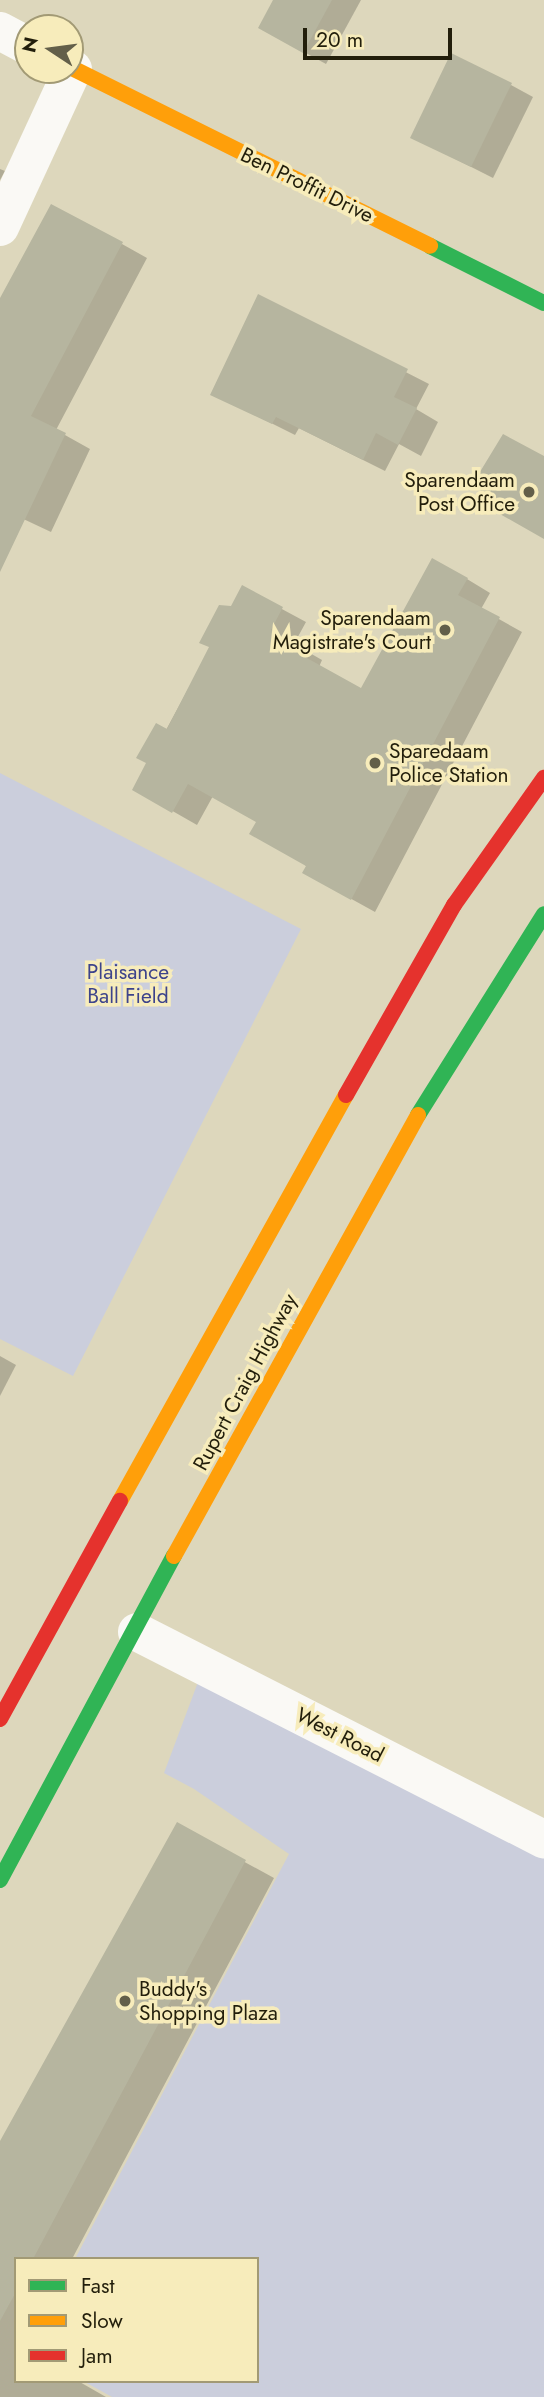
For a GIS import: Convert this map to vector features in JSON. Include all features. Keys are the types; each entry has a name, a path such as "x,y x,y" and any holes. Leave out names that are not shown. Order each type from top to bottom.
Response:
{"main road":[{"name":"Ben Proffit Drive","path":"84,74 544,303"},
{"path":"0,1719 285,1201 454,905 544,778"},
{"name":"Rupert Craig Highway","path":"0,1881 137,1632 280,1358 451,1056 544,914"}],"street":[{"path":"0,227 65,84"},
{"name":"West Road","path":"137,1632 544,1839"}],"green space":[{"name":"Plaisance Ball Field","path":"0,773 301,929 73,1376 0,1339"},
{"path":"204,1666 544,1843 544,2397 112,2397 87,2383 259,2383 259,2257 76,2257 289,1854 194,1789 164,1773"}],"building":[{"path":"273,0 332,0 303,53 258,28"},
{"path":"451,53 512,83 471,167 410,138"},
{"path":"51,204 123,242 31,416 66,433 0,572 0,298"},
{"path":"258,294 408,369 394,397 417,408 398,445 376,433 363,460 276,417 272,424 210,395"},
{"path":"503,434 544,456 544,539 484,505 489,496 472,485"},
{"path":"432,558 468,578 458,595 500,617 351,900 302,873 306,866 249,834 256,822 188,784 172,813 132,790 146,763 136,758 156,723 167,729 209,647 199,643 219,605 231,606 242,585 283,607 271,630 300,645 296,652 361,688"},
{"name":"Buddy's Shopping Plaza","path":"177,1822 246,1860 34,2257 14,2257 14,2296 0,2321 0,2141"}],"traffic: fast":[{"path":"430,246 544,303"},
{"path":"418,1115 544,914"},
{"path":"0,1880 174,1556"}],"traffic: slow":[{"path":"84,74 430,246"},
{"path":"120,1501 346,1095"},
{"path":"174,1556 418,1115"}],"traffic: jam":[{"path":"346,1095 454,905 544,778"},
{"path":"0,1719 120,1501"}],"place":[{"name":"Sparendaam Post Office","path":"529,492"},
{"name":"Sparendaam Magistrate's Court","path":"445,630"},
{"name":"Sparedaam Police Station","path":"375,763"},
{"name":"Buddy's Shopping Plaza","path":"125,2001"}]}
